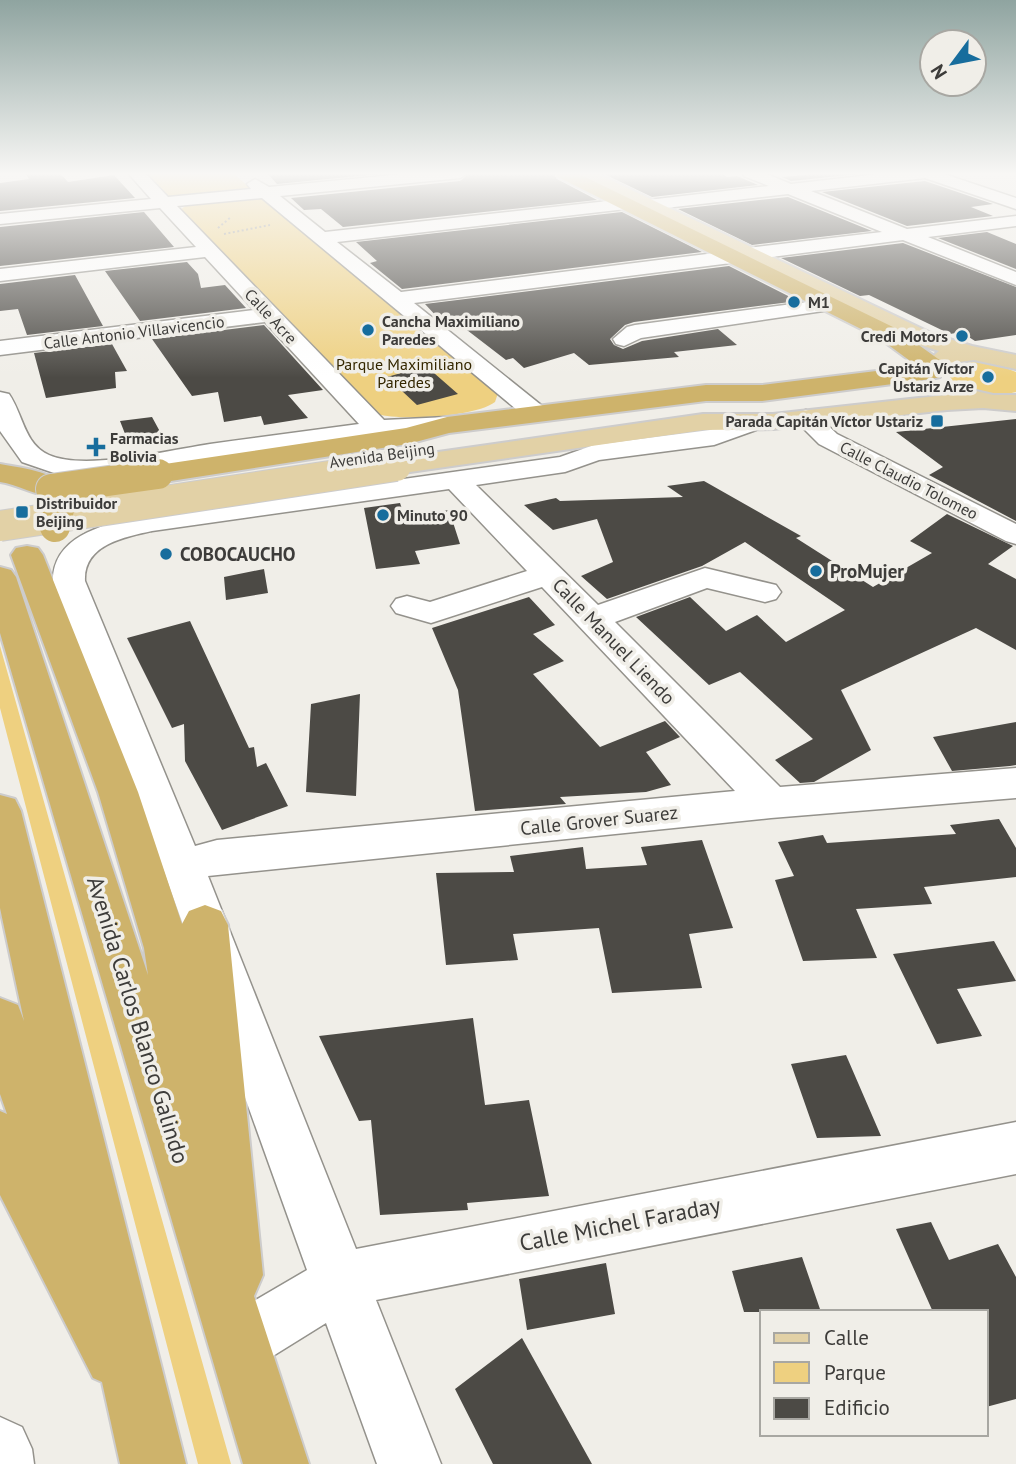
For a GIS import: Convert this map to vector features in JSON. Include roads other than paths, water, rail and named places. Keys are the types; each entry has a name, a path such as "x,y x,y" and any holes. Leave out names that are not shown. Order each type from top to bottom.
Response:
{"highway":[{"path":"709,241 740,255 897,340 931,369"},
{"name":"Avenida Beijing","path":"447,425 706,393 762,393 931,369"},
{"path":"0,472 36,480 152,468 408,436 447,425"},
{"path":"53,477 70,536 42,543 9,567 49,612 118,792 167,948 239,1343"},
{"name":"Avenida Carlos Blanco Galindo","path":"9,567 276,1464"},
{"path":"0,811 147,1434"},
{"path":"205,925 239,1343"},
{"path":"0,1022 147,1434"},
{"path":"0,1138 147,1434"}],"main road":[{"path":"715,241 925,339 1016,362"},
{"path":"1002,405 951,391 937,382 931,369 942,358 1016,349"},
{"name":"Avenida Beijing","path":"0,526 718,408 762,393"},
{"name":"Avenida Beijing","path":"0,513 703,422 747,425 920,405 1002,405"},
{"path":"70,536 154,516 564,453 594,453"}],"street":[{"path":"326,241 537,414"},
{"path":"397,299 853,241"},
{"path":"921,241 1016,279"},
{"path":"0,275 216,243"},
{"name":"Calle Acre","path":"216,243 269,315 378,429"},
{"path":"624,339 635,332 830,305"},
{"name":"Calle Antonio Villavicencio","path":"0,348 269,315"},
{"path":"0,399 19,443 29,455 42,462 53,477"},
{"name":"Calle Claudio Tolomeo","path":"806,418 828,439 1016,535"},
{"name":"Avenida Beijing","path":"152,468 378,429 407,425 447,425"},
{"name":"Avenida Beijing","path":"154,516 456,480 565,464 594,453 714,437 747,425"},
{"path":"152,468 137,468 129,481 128,494 134,509 154,516"},
{"name":"Calle Manuel Liendo","path":"456,480 771,803"},
{"path":"70,536 69,582 183,866 409,1464"},
{"path":"407,606 431,613 548,574"},
{"path":"592,619 705,578 765,592"},
{"name":"Calle Grover Suarez","path":"183,866 216,857 771,803 1016,783"},
{"name":"Calle Michel Faraday","path":"239,1343 339,1283 374,1272 1016,1148"},
{"path":"0,1448 2,1464"}],"place":[{"name":"M1","path":"794,302"},
{"name":"Cancha Maximiliano Paredes","path":"368,330"},
{"name":"Credi Motors","path":"962,336"},
{"name":"Capitán Víctor Ustariz Arze","path":"988,377"},
{"name":"Parada Capitán Víctor Ustariz","path":"937,421"},
{"name":"Farmacias Bolivia","path":"96,447"},
{"name":"Distribuidor Beijing","path":"22,512"},
{"name":"Minuto 90","path":"383,515"},
{"name":"COBOCAUCHO","path":"166,554"},
{"name":"ProMujer","path":"816,571"}],"park label":[{"name":"Parque Maximiliano Paredes","path":"404,373"}]}
